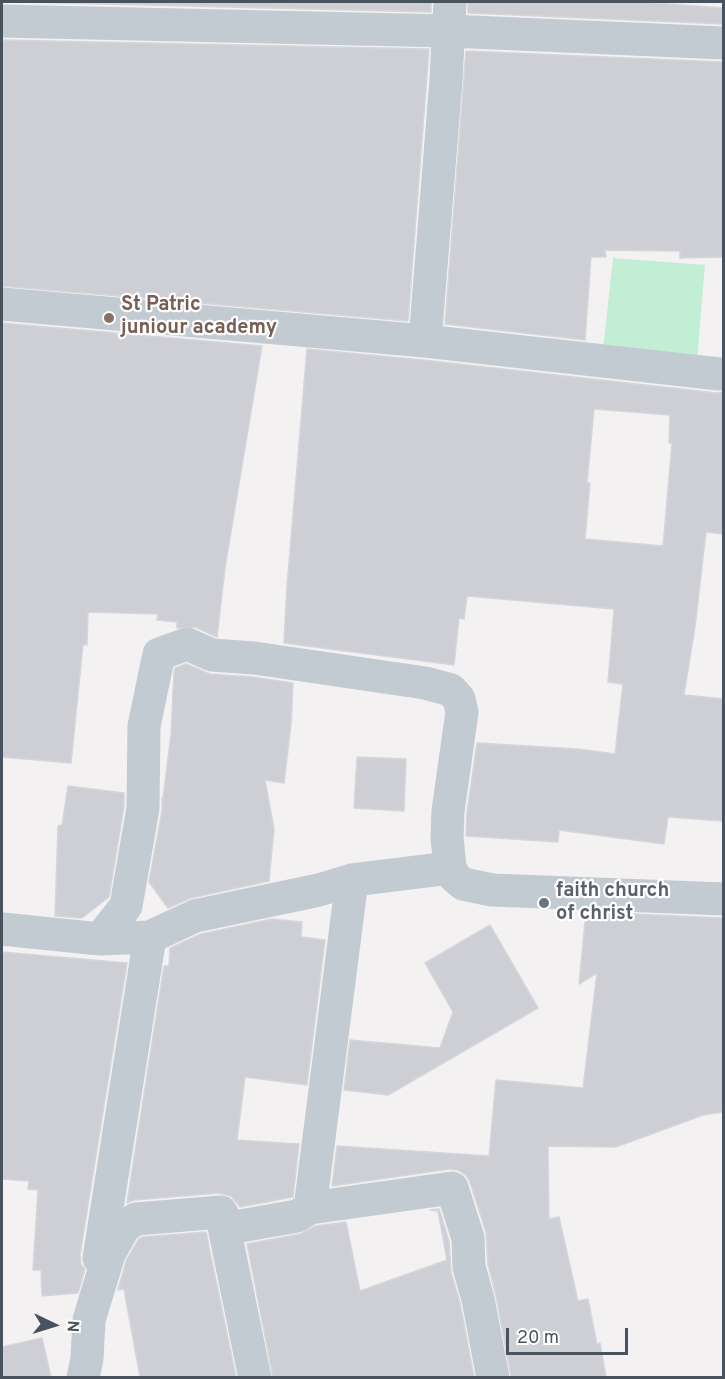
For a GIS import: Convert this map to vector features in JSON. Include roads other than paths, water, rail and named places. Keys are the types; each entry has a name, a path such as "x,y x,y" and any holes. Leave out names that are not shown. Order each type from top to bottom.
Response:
{"street":[{"path":"2,21 158,13 450,16 723,43"},
{"path":"425,341 450,16"},
{"path":"2,304 425,341 719,374"},
{"path":"100,939 126,906 143,808 144,726 159,654 187,644 212,655 277,661 425,683 451,690 459,699 462,712 448,811 447,837 450,868 454,876 463,884 492,890 723,899"},
{"path":"2,929 100,939 150,937 195,916 319,890 352,880 450,868"},
{"path":"310,1208 352,880"},
{"path":"83,1377 87,1358 88,1320 150,937"},
{"path":"221,1212 229,1228 297,1215 310,1208 452,1188 468,1238 469,1267 493,1377"},
{"path":"88,1320 109,1254 124,1227 136,1218 221,1212"},
{"path":"221,1212 255,1377"}],"place":[{"name":"St Patric juniour academy","path":"109,318"},
{"name":"faith church of christ","path":"544,903"}]}
